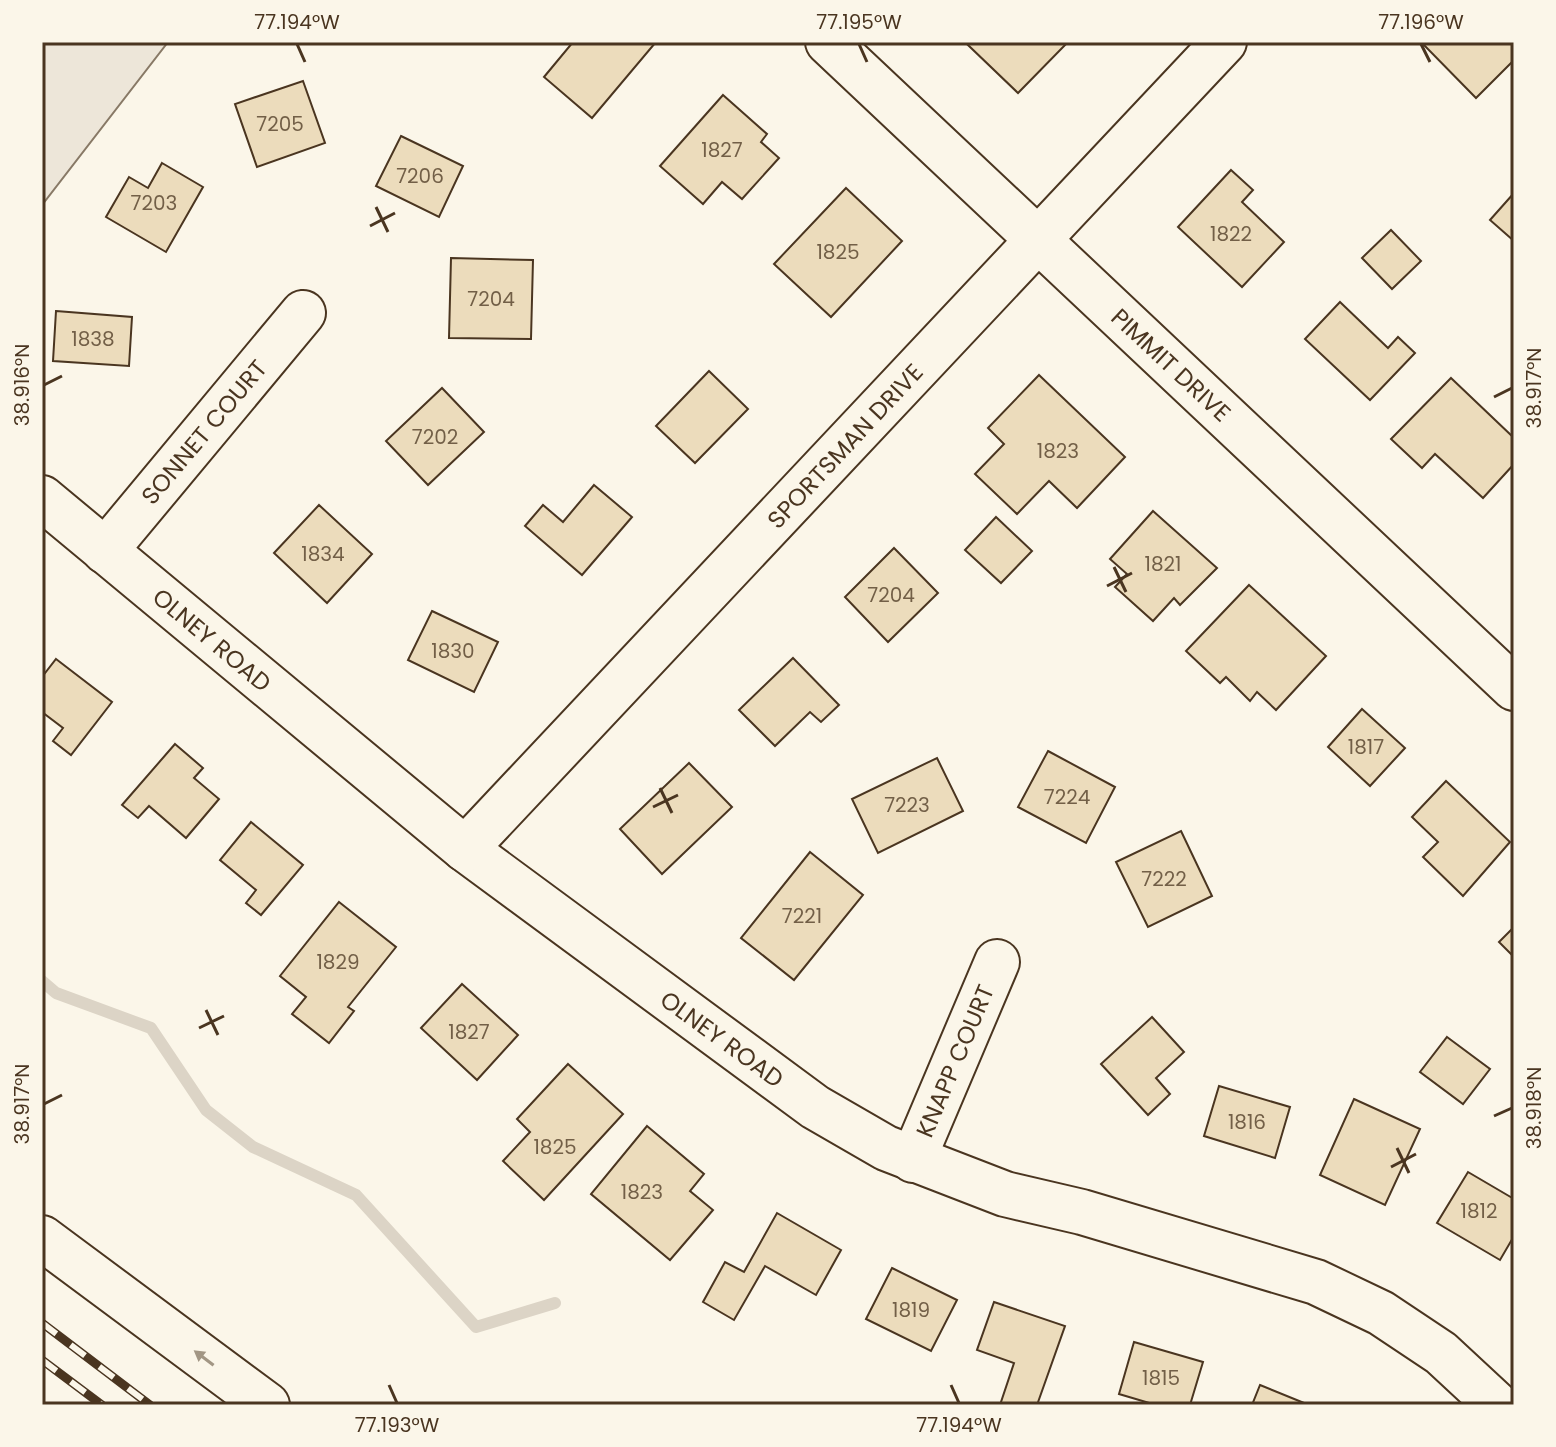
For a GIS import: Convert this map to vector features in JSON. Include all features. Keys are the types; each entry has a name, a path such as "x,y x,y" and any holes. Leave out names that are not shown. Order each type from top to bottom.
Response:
{"main road":[{"name":"PIMMIT DRIVE","path":"828,42 1514,688"},
{"name":"SPORTSMAN DRIVE","path":"465,849 1224,42"},
{"name":"SONNET COURT","path":"105,551 303,313"},
{"name":"OLNEY ROAD","path":"42,498 465,849 815,1107 913,1160 1005,1194 1097,1217 1316,1282 1381,1313 1441,1353 1497,1405"},
{"name":"KNAPP COURT","path":"913,1160 997,962"},
{"path":"42,1238 267,1405"}],"shaded area":[{"path":"42,42 168,42 42,205"}],"building":[{"path":"573,42 656,42 592,118 544,77"},
{"path":"972,42 1068,42 1018,93 968,45"},
{"path":"1421,42 1514,42 1514,60 1476,98"},
{"path":"303,81 325,143 257,167 235,104"},
{"path":"723,95 767,134 761,142 779,158 742,199 722,182 703,204 660,166"},
{"path":"401,136 463,166 439,217 376,186"},
{"path":"162,163 203,187 166,252 106,217 129,177 148,188"},
{"path":"1231,170 1253,190 1242,202 1284,242 1242,287 1178,227"},
{"path":"846,188 902,241 831,317 774,264"},
{"path":"1514,193 1514,241 1490,220"},
{"path":"1391,230 1421,261 1392,289 1362,258"},
{"path":"451,258 533,260 531,339 449,338"},
{"path":"1340,302 1388,348 1398,337 1415,353 1370,400 1305,339"},
{"path":"56,311 132,317 129,366 53,361"},
{"path":"709,371 748,409 695,463 656,426"},
{"path":"1039,375 1125,457 1077,508 1049,481 1017,514 975,474 1004,444 988,428"},
{"path":"1451,378 1514,438 1514,464 1483,498 1435,454 1422,468 1391,439"},
{"path":"442,388 484,432 428,485 386,441"},
{"path":"594,485 632,517 582,575 525,526 543,505 563,522"},
{"path":"319,505 372,554 327,603 274,553"},
{"path":"1153,511 1217,568 1180,605 1174,598 1153,621 1115,587 1127,574 1110,559"},
{"path":"996,517 1032,551 1001,583 965,550"},
{"path":"894,548 938,593 888,642 845,597"},
{"path":"1249,585 1326,656 1276,710 1257,692 1250,701 1226,677 1220,683 1186,651"},
{"path":"432,611 498,642 474,692 408,660"},
{"path":"793,658 839,705 821,722 810,712 775,746 739,710"},
{"path":"56,659 112,702 71,755 53,741 63,728 42,712 42,677"},
{"path":"1362,709 1405,748 1370,786 1328,747"},
{"path":"175,744 203,768 194,778 219,799 186,838 149,806 138,818 122,805"},
{"path":"1048,751 1115,787 1086,843 1018,807"},
{"path":"937,758 963,811 878,853 852,799"},
{"path":"689,763 732,807 662,874 620,829"},
{"path":"1446,781 1510,842 1463,896 1423,857 1438,842 1412,817"},
{"path":"251,822 303,865 261,915 246,903 256,890 220,860"},
{"path":"1181,831 1212,896 1148,927 1116,862"},
{"path":"810,852 863,895 794,980 741,938"},
{"path":"339,902 396,947 348,1007 354,1011 329,1043 292,1014 306,997 280,976"},
{"path":"1514,927 1514,957 1499,942"},
{"path":"462,984 518,1035 477,1080 421,1028"},
{"path":"1152,1017 1184,1052 1156,1078 1170,1094 1148,1115 1101,1064"},
{"path":"1447,1037 1490,1069 1463,1104 1420,1072"},
{"path":"568,1064 623,1114 544,1200 503,1161 530,1132 517,1119"},
{"path":"1219,1086 1290,1107 1275,1158 1204,1136"},
{"path":"1354,1099 1420,1129 1385,1205 1320,1175"},
{"path":"647,1126 704,1174 690,1191 713,1210 670,1260 591,1194"},
{"path":"1468,1172 1514,1199 1514,1236 1500,1260 1437,1223"},
{"path":"777,1213 841,1250 816,1295 765,1266 734,1320 703,1302 725,1262 744,1272"},
{"path":"892,1268 957,1300 931,1351 866,1319"},
{"path":"994,1302 1065,1326 1037,1405 1000,1405 1014,1363 977,1350"},
{"path":"1134,1342 1203,1362 1190,1405 1156,1405 1119,1394"},
{"path":"1260,1385 1309,1405 1252,1405"}],"waterway":[{"path":"42,981 56,993 151,1028 206,1110 253,1147 356,1195 476,1327 555,1303"}],"railway":[{"path":"42,1323 150,1405"},
{"path":"42,1360 102,1405"}]}
